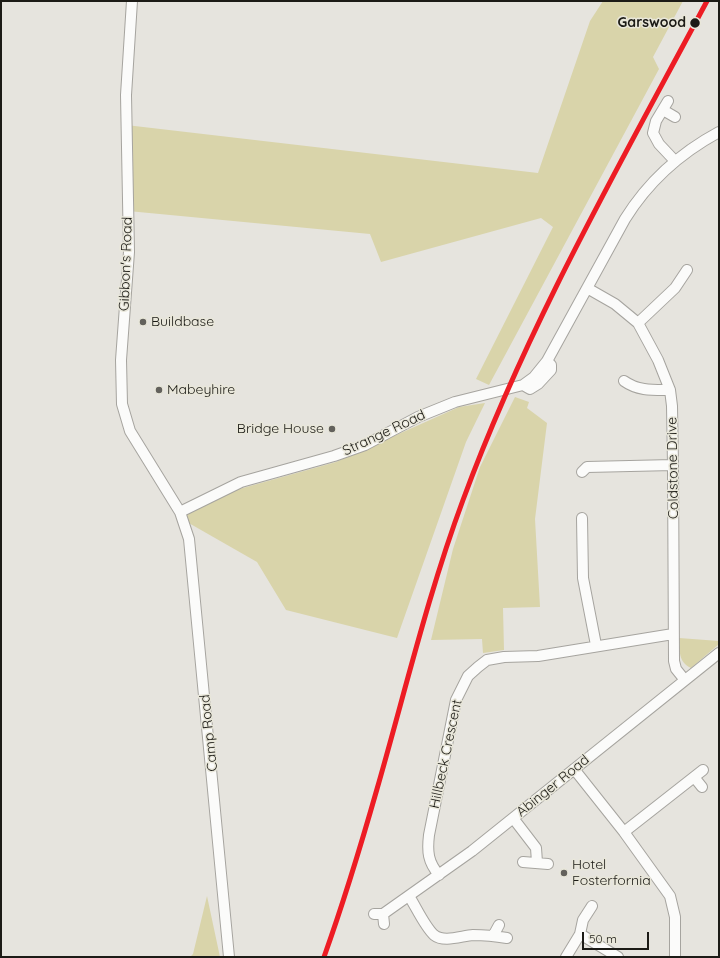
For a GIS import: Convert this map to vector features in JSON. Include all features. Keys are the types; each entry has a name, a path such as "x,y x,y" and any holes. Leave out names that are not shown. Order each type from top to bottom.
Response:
{"street":[{"name":"Gibbon's Road","path":"132,1 126,96 129,252 121,360 121,398 125,418 132,436 180,512"},
{"path":"675,116 665,105 656,121 653,133 659,144 678,158"},
{"name":"Strange Road","path":"180,512 241,482 334,456 364,445 418,417 447,405 474,396 498,392 523,385 534,377 547,361 638,198 652,181 678,158 719,132"},
{"path":"638,323 680,287 686,270"},
{"name":"Coldstone Drive","path":"587,288 614,304 638,323 658,360 670,390 672,406 673,465 673,634 675,665 684,679"},
{"path":"627,386 651,390 670,390"},
{"path":"584,467 673,465"},
{"name":"Camp Road","path":"180,512 189,539 230,957"},
{"path":"585,525 583,578 596,645"},
{"name":"Hillbeck Crescent","path":"439,875 431,865 427,851 429,835 456,700 468,676 487,660 504,657 538,656 596,645 673,634"},
{"name":"Abinger Road","path":"380,917 439,875 513,818 684,679 719,653"},
{"path":"574,769 624,832 670,896 675,917 675,957"},
{"path":"624,832 703,770"},
{"path":"694,778 702,787"},
{"path":"513,818 536,848 537,862"},
{"path":"523,862 548,864"},
{"path":"409,896 430,931 437,937 450,939 474,935 506,938"},
{"path":"566,957 580,934 584,920 592,906"},
{"path":"493,936 499,925"},
{"path":"580,934 622,955"}],"shaded area":[{"path":"603,1 683,1 653,57 659,69 489,385 476,379 553,227 541,218 381,262 370,234 128,211 126,125 538,173 590,21"},
{"path":"515,397 529,402 527,408 547,423 535,519 540,607 503,608 504,650 483,653 482,639 431,640 453,549 480,467"},
{"path":"485,403 466,442 397,638 286,610 257,562 180,518 225,493 336,462 459,407"},
{"path":"679,638 719,641 719,644 691,668 684,663 680,656"},
{"path":"207,896 220,957 190,957 193,954"}],"transit line":[{"path":"324,957 365,831 417,643 450,535 488,435 545,309 576,246 707,1"}],"place":[{"name":"Garswood","path":"695,23"},
{"name":"Buildbase","path":"143,322"},
{"name":"Mabeyhire","path":"159,390"},
{"name":"Bridge House","path":"332,429"},
{"name":"Hotel Fosterfornia","path":"564,873"}]}
